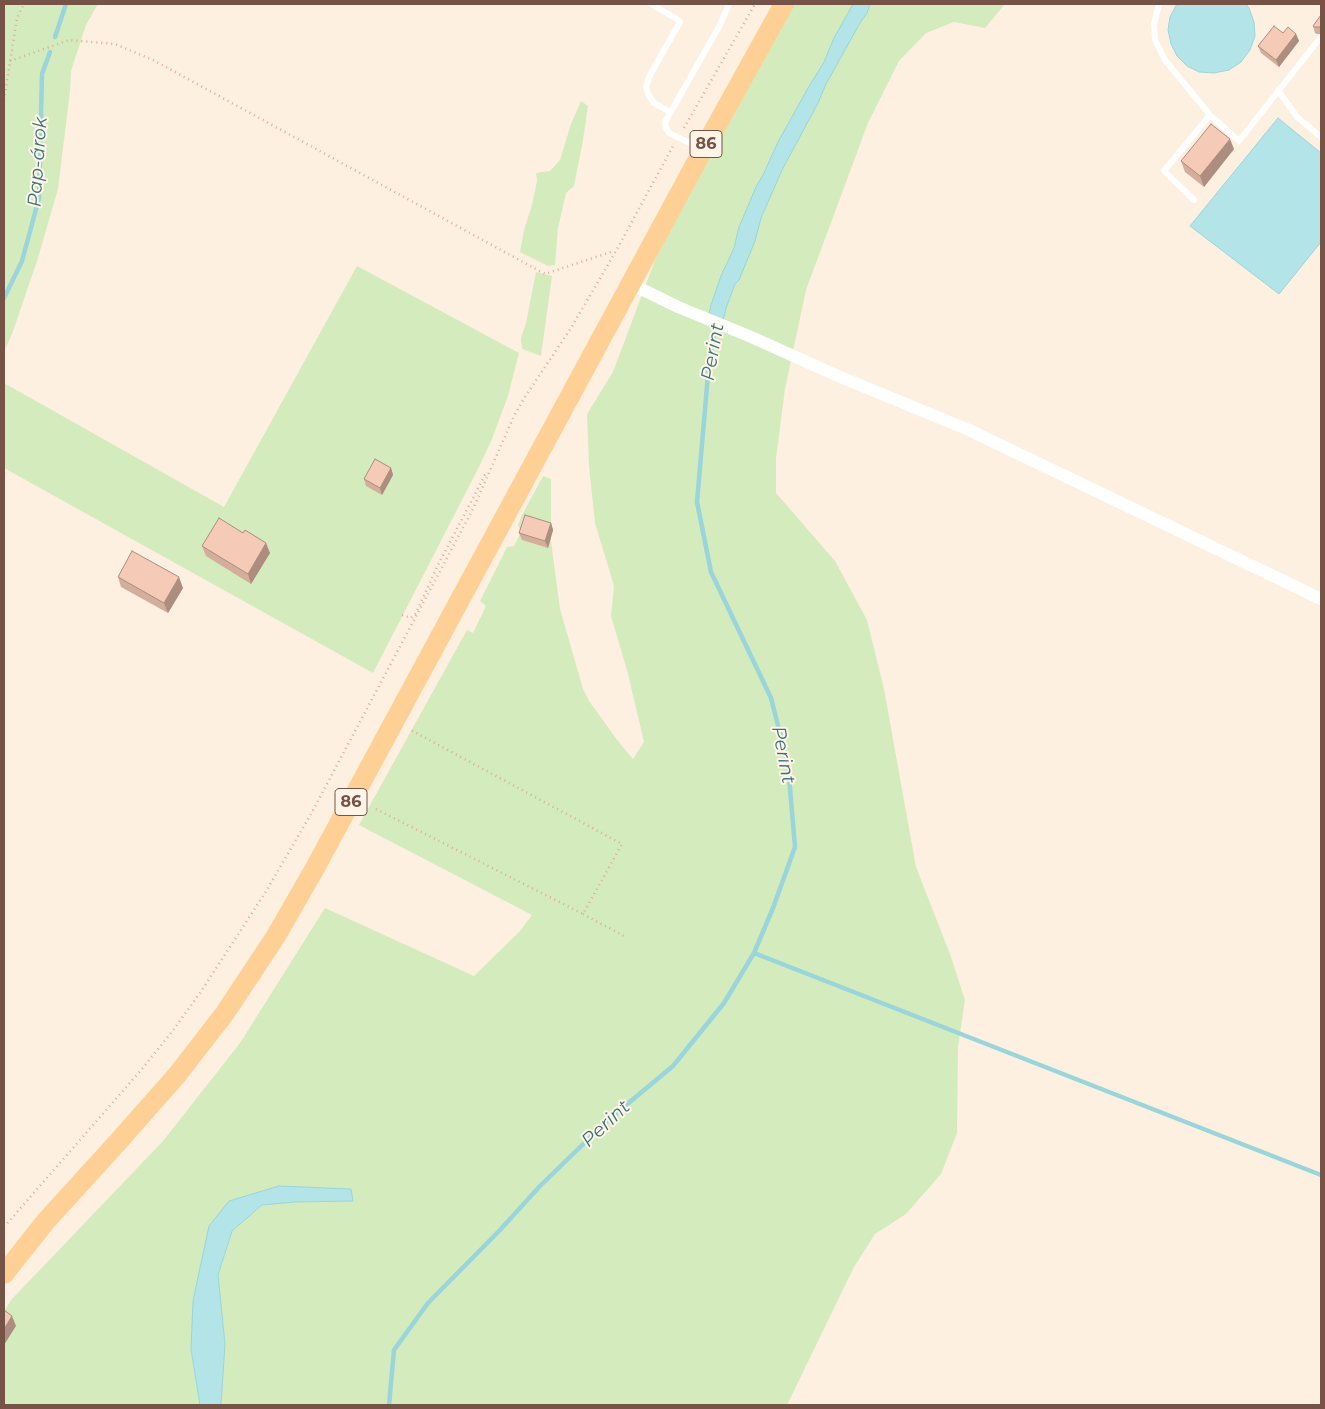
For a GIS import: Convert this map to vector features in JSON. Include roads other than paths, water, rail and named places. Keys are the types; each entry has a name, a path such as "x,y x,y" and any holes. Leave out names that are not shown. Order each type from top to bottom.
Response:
{"main road":[{"name":"86","path":"4,1274 46,1221 177,1075 225,1013 261,958 315,868 703,150 784,4"}],"street":[{"path":"631,284 678,307 969,430 1321,598"}],"lane":[{"path":"651,4 680,22 650,75 646,87 654,103 670,112"},
{"path":"703,150 669,133 665,122 720,25 729,4"},
{"path":"1159,4 1154,24 1155,40 1159,50 1210,115 1239,141 1320,38"},
{"path":"1278,90 1297,117 1321,137"},
{"path":"1194,200 1164,171 1210,115"}],"water":[{"path":"853,4 870,4 867,13 826,84 818,103 782,170 761,218 755,241 739,280 735,284 726,308 721,330 707,324 721,276 734,248 739,227 756,187 778,142 824,62 834,38"},
{"path":"1177,4 1246,4 1254,22 1255,36 1250,50 1241,62 1229,70 1214,73 1199,72 1187,66 1177,56 1171,44 1168,30 1170,17"},
{"path":"1278,118 1321,153 1321,242 1279,294 1190,226"},
{"path":"279,1186 351,1189 353,1201 295,1202 262,1205 232,1231 218,1275 225,1344 221,1405 200,1405 191,1349 193,1301 209,1226 229,1201"}],"waterway":[{"name":"Pap-árok","path":"55,37 66,4"},
{"name":"Pap-árok","path":"4,298 22,261 39,198 42,74 50,52"},
{"name":"Perint","path":"389,1405 394,1350 428,1303 500,1230 540,1186 607,1121 673,1066 724,1003 754,953 795,847 788,765 771,698 711,572 697,502 709,363 716,324"},
{"path":"754,953 1321,1175"}]}
